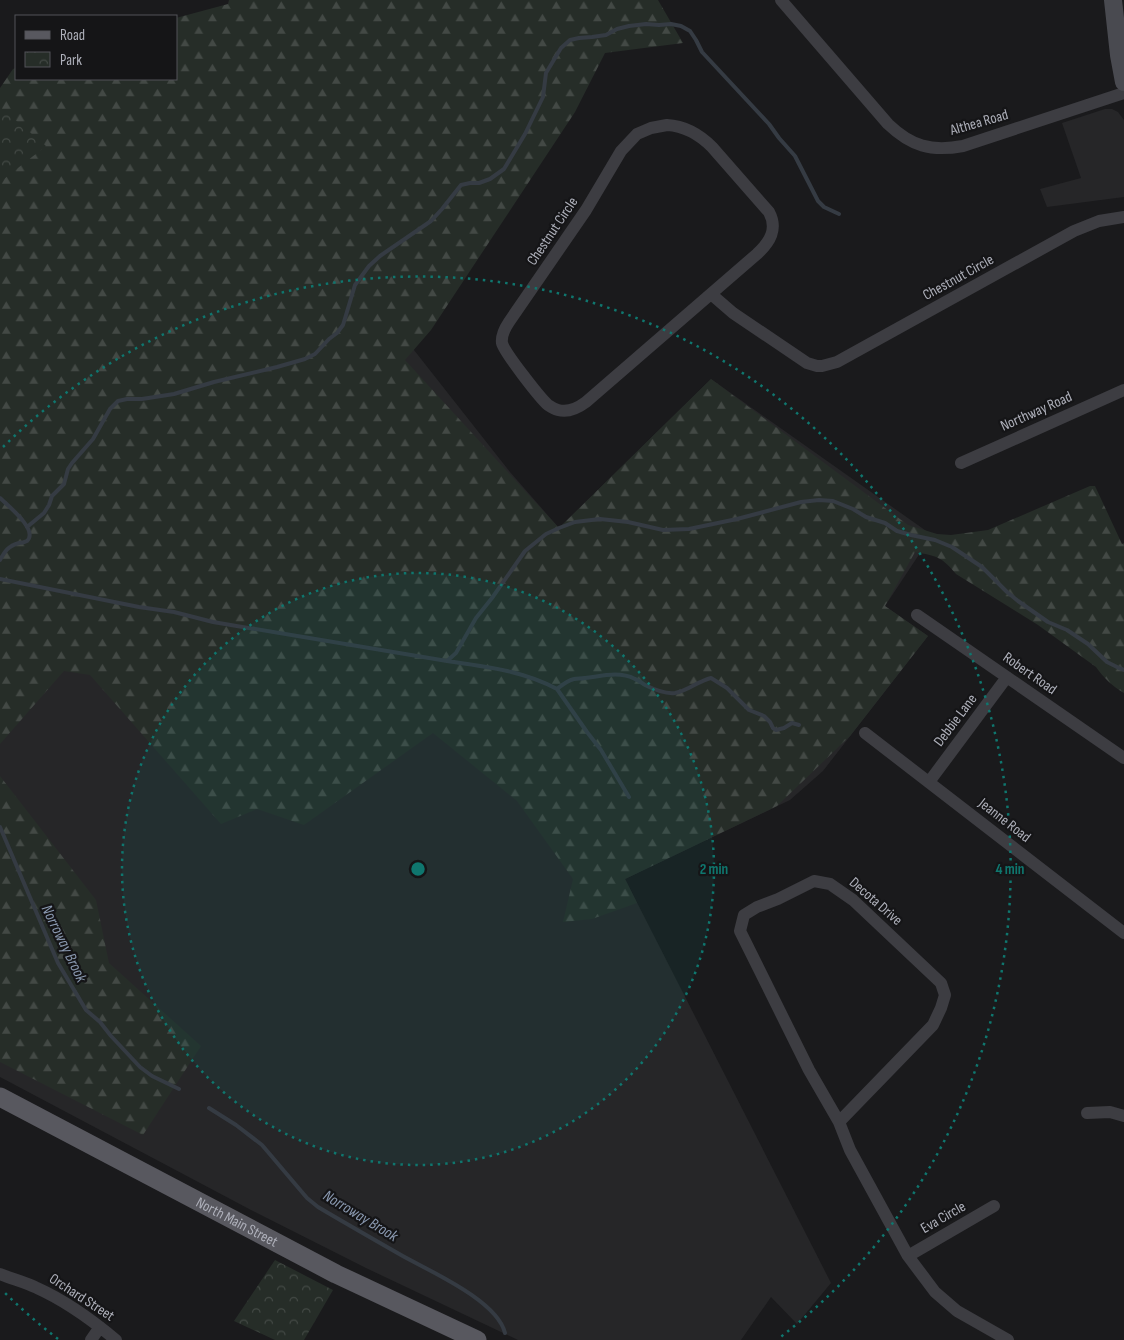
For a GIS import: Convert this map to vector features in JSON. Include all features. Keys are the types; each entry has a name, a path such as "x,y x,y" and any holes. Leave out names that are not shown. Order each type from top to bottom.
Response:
{"main road":[{"path":"1113,0 1120,24 1120,62 1124,82"},
{"name":"North Main Street","path":"0,1097 327,1270 379,1296 477,1340"}],"street":[{"name":"Althea Road","path":"781,0 888,124 907,139 920,145 935,148 963,146 1124,93"},
{"name":"Chestnut Circle","path":"667,125 680,127 701,137 766,207 772,216 773,230 770,240 711,294 586,402 571,411 560,411 546,403 502,344 506,327 586,210 621,151 638,134 651,128 667,125"},
{"name":"Chestnut Circle","path":"711,294 732,313 807,363 827,366 1074,231 1099,221 1124,217"},
{"name":"Northway Road","path":"961,463 1124,390"},
{"name":"Robert Road","path":"917,615 1124,758"},
{"name":"Debbie Lane","path":"928,782 1007,677"},
{"name":"Jeanne Road","path":"865,733 1124,932"},
{"name":"Decota Drive","path":"838,1122 933,1025 945,995 941,983 853,900 830,884 814,881 744,915 740,931 809,1070 838,1122 850,1150 908,1256 934,1292 957,1311 1008,1340"},
{"path":"1086,1113 1110,1112 1124,1116"},
{"name":"Eva Circle","path":"908,1256 994,1206"},
{"name":"Orchard Street","path":"0,1274 47,1292 74,1308 116,1340"},
{"path":"91,1340 100,1327"}],"shaded area":[{"path":"1105,109 1112,109 1118,112 1124,120 1124,197 1047,207 1040,189 1081,178 1062,123"},
{"path":"233,120 510,472 559,528 711,379 932,535 885,606 928,636 823,771 790,800 625,879 831,1283 797,1324 771,1297 741,1340 518,1340 366,1268 251,1210 0,1077 0,719"}],"green space":[{"path":"229,0 658,0 683,43 605,53 575,112 431,330 405,360 559,528 711,379 908,525 937,534 951,535 988,530 1090,486 1095,486 1122,544 1124,543 1124,693 1108,682 1096,667 1038,625 956,574 943,561 934,556 915,552 885,606 928,636 850,736 777,806 625,879 637,903 592,919 563,922 573,879 517,801 433,733 304,825 257,809 221,824 90,675 64,671 0,744 0,88 15,68 15,80 178,80 178,17 228,4"},
{"path":"0,107 46,146 0,182"},
{"path":"0,776 96,900 109,963 201,1046 143,1135 0,1062"},
{"path":"275,1260 333,1290 304,1340 275,1340 234,1321"}],"waterway":[{"path":"27,527 44,513 52,496 64,484 68,469 93,439 110,409 118,401 174,394 277,367 315,354 343,325 355,285 369,266 380,256 431,221 461,185 479,183 490,179 504,169 525,134 543,97 546,73 561,48 570,40 606,35 617,29 646,24 671,24 681,26 690,31 702,52 769,124 795,156 818,201 824,207 839,214"},
{"name":"Norroway Brook","path":"0,498 26,524 30,536 27,541 9,547 0,560"},
{"path":"0,579 139,607 174,612 213,622 447,661 456,653 476,618 525,551 546,534 559,528 575,522 600,519 628,522 663,530 689,529 737,519 801,502 833,501 853,509 866,517 885,523 897,531 935,540 952,547 982,567 1018,601 1048,622 1067,630 1088,644 1107,662 1124,670"},
{"path":"447,661 517,673 557,689 575,679 604,675 623,675 638,680 648,687 668,693 675,693 711,678 727,688 749,710 764,716 776,730 792,723 799,725"},
{"path":"557,689 601,750 629,797"},
{"name":"Norroway Brook","path":"0,827 58,963 86,1010 100,1022 140,1067 152,1076 179,1089"},
{"name":"Norroway Brook","path":"209,1108 236,1125 262,1145 307,1198 318,1207 476,1298 499,1321 505,1333"}]}
